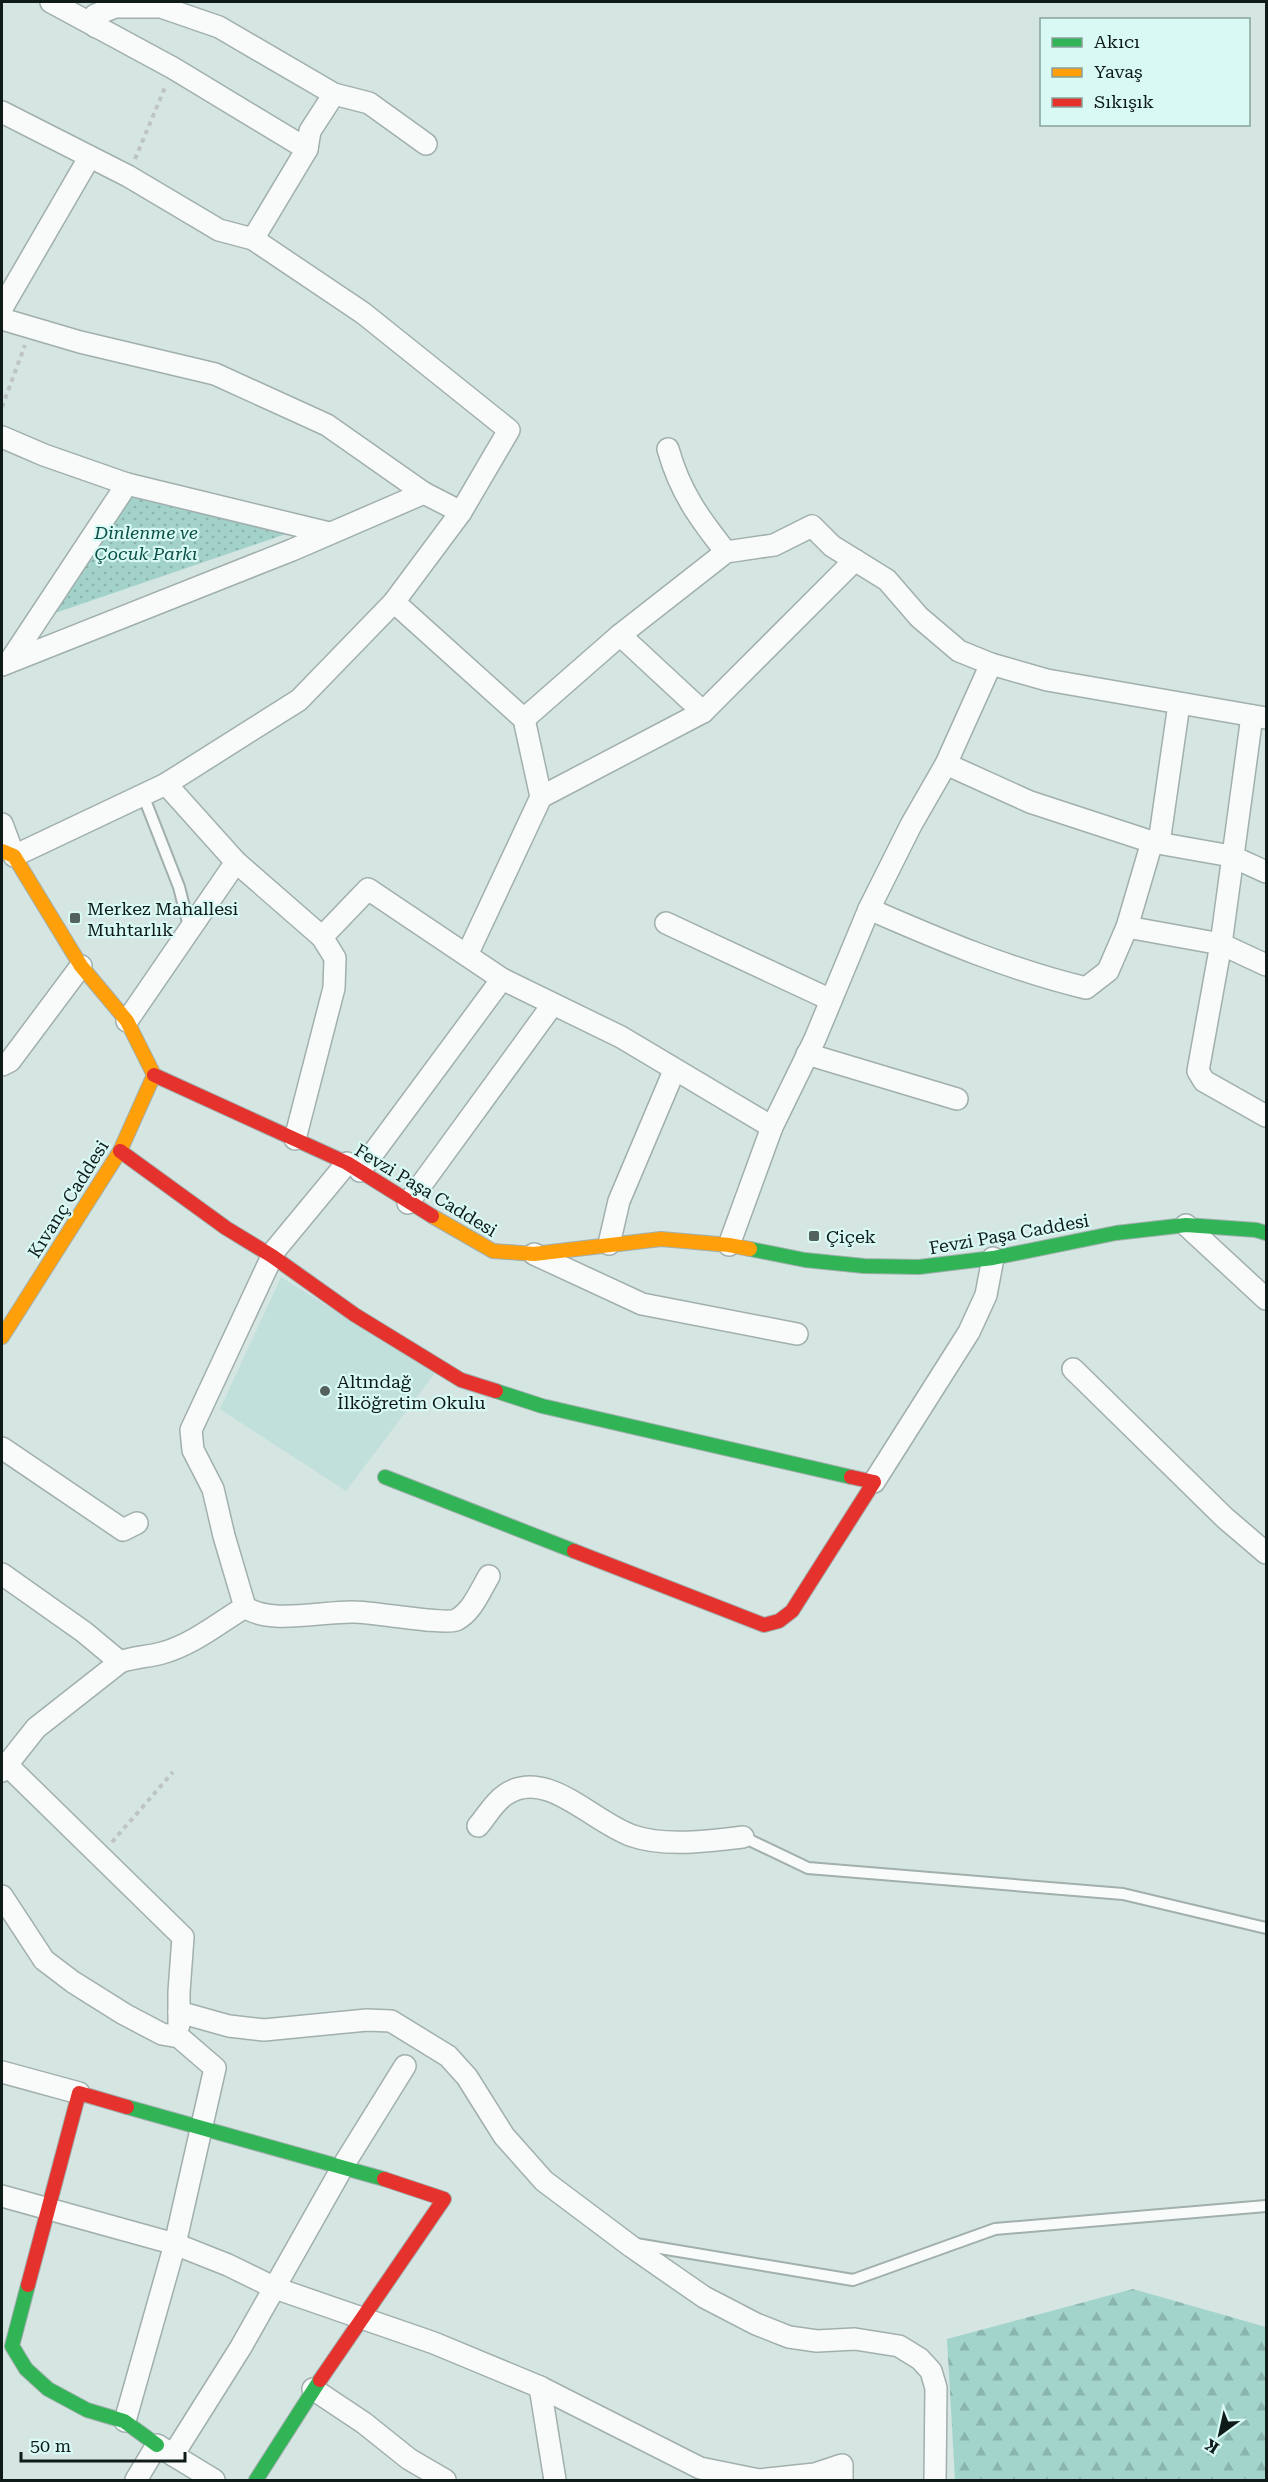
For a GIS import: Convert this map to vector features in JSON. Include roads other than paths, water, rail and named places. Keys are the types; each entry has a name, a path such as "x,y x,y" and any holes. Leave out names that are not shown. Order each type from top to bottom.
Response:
{"street":[{"path":"51,2 97,14 173,68 307,149"},
{"path":"97,14 115,7 161,7 219,27 334,94 369,103 426,144"},
{"path":"253,239 307,149 310,131 334,94"},
{"path":"2,112 128,176 219,230 253,239 363,313 509,430 461,512 394,602 299,700 166,784 8,854"},
{"path":"2,308 89,158"},
{"path":"2,319 80,342 215,374 327,425 424,493 461,512"},
{"path":"2,437 44,455 128,484 329,533"},
{"path":"668,449 674,470 692,508 726,552"},
{"path":"6,663 128,484"},
{"path":"6,663 292,550 424,493"},
{"path":"524,719 620,635 726,552 774,546 812,526 832,546 887,580 919,616 960,651 991,664 1047,680 1259,717 1231,856 1221,944 1198,1071 1204,1081 1266,1116"},
{"path":"467,955 541,797 703,712 855,560"},
{"path":"394,602 524,719 541,797"},
{"path":"620,635 703,712"},
{"path":"729,1245 772,1127 807,1054 869,909 911,825 946,764 991,664"},
{"path":"869,909 926,934 1035,975 1086,988 1108,971 1127,927 1156,842 1179,704"},
{"path":"946,764 1030,802 1156,842 1231,856 1266,872"},
{"path":"166,784 236,862 322,936 335,958 334,988 295,1139"},
{"path":"2,824 8,854 81,966 127,1021 154,1075"},
{"path":"127,1021 236,862"},
{"path":"322,936 368,889 502,979 621,1037 674,1071 772,1127"},
{"path":"666,923 831,1000"},
{"path":"1127,927 1221,944 1266,965"},
{"path":"2,1065 10,1061 81,966"},
{"path":"489,1576 470,1607 455,1620 440,1622 354,1611 277,1615 254,1613 245,1607 213,1489 193,1450 191,1430 272,1256 354,1167 502,979"},
{"path":"408,1203 553,1004"},
{"path":"807,1054 957,1100"},
{"path":"609,1244 620,1201 674,1071"},
{"name":"Fevzi Paşa Caddesi","path":"154,1075 354,1167 408,1203 493,1251 534,1254 661,1239 729,1245 805,1260 864,1266 919,1267 993,1258 1116,1233 1186,1226 1256,1230 1266,1233"},
{"name":"Kıvanç Caddesi","path":"2,1338 120,1152 154,1075"},
{"path":"120,1152 226,1228 272,1256 355,1315 461,1380 542,1406 874,1482"},
{"path":"1186,1226 1266,1299"},
{"path":"534,1254 642,1304 797,1334"},
{"path":"385,1477 764,1625 779,1621 792,1611 969,1332 986,1295 993,1258"},
{"path":"1073,1369 1225,1518 1266,1553"},
{"path":"2,1448 123,1530 137,1523"},
{"path":"2,1574 84,1632 120,1662"},
{"path":"179,2037 183,1936 4,1767 36,1728 120,1662 136,1656 161,1653 183,1645 245,1607"},
{"path":"478,1826 503,1795 524,1786 559,1793 611,1828 636,1837 698,1842 743,1837"},
{"path":"2,1896 44,1960 73,1982 124,2014 162,2034 179,2037 215,2068 175,2244 125,2421"},
{"path":"179,2013 229,2026 264,2030 367,2020 391,2021 448,2056 467,2077 504,2136 544,2181 704,2297 756,2324 789,2337 817,2341 855,2339 899,2346 920,2360 931,2371 936,2388 935,2481"},
{"path":"136,2481 165,2450 275,2288 342,2168 405,2066"},
{"path":"2,2072 406,2185 444,2199 313,2390 256,2481"},
{"path":"79,2092 12,2346 17,2361 30,2375 73,2402 101,2416 125,2421 214,2481"},
{"path":"2,2196 175,2244 228,2265 275,2288 434,2343 540,2387 700,2468 759,2480 815,2475 842,2465 842,2481"},
{"path":"540,2387 555,2481"},
{"path":"313,2390 364,2422 409,2459 445,2481"}],"lane":[{"path":"143,795 179,887 190,930"},
{"path":"743,1837 808,1868 1123,1894 1266,1928"},
{"path":"627,2243 853,2280 995,2229 1266,2206"}],"place":[{"name":"Merkez Mahallesi Muhtarlık","path":"75,918"},
{"name":"Çiçek","path":"814,1236"},
{"name":"Altındağ İlköğretim Okulu","path":"325,1391"}],"park label":[{"name":"Dinlenme ve Çocuk Parkı","path":"146,542"}]}
